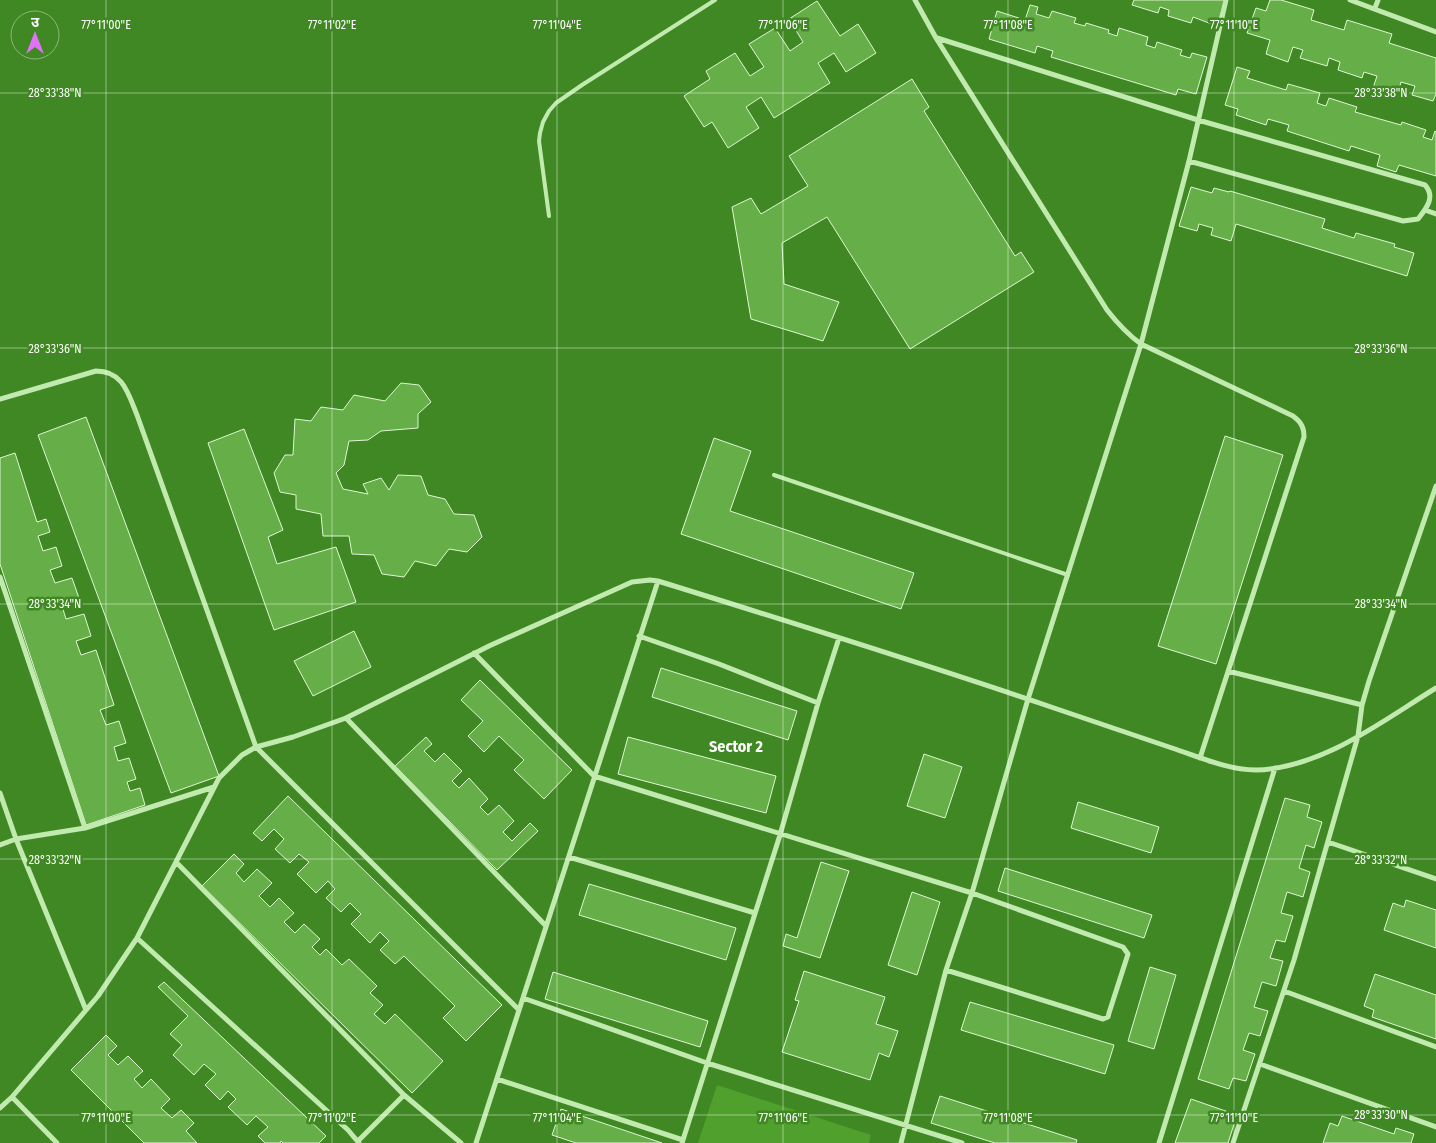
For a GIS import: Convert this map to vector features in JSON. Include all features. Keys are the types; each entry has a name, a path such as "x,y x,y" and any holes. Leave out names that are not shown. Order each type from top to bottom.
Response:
{"street":[{"path":"915,0 936,38 1108,310 1128,335 1141,344 1301,422 1304,437 1200,758"},
{"path":"901,1143 946,970 972,893 1028,699 1141,344 1189,161 1226,0"},
{"path":"1350,0 1436,32"},
{"path":"1374,8 1378,0"},
{"path":"936,38 1198,120 1425,185 1428,188 1430,198 1425,210 1418,219 1402,221 1189,161"},
{"path":"1425,210 1436,214"},
{"path":"0,399 96,371 106,371 115,375 122,383 136,415 256,747 519,1010"},
{"path":"1233,1143 1284,991 1328,842 1358,736 1362,705 1369,681 1436,486"},
{"path":"0,577 85,828"},
{"path":"0,1108 12,1097 86,1010 137,938 219,778 242,755 256,747 293,737 346,718 474,653 620,586 642,580 658,581 1028,699 1237,769 1275,768 1323,754 1358,736 1436,688"},
{"path":"476,1143 658,581"},
{"path":"639,636 719,664 818,703"},
{"path":"497,1079 682,1142 780,835 839,638"},
{"path":"474,653 594,776 972,893 1123,948 1127,952 1127,960 1110,1013 1105,1019 1099,1019 946,970"},
{"path":"1228,671 1362,705"},
{"path":"346,718 546,926"},
{"path":"1159,1143 1275,768"},
{"path":"0,844 85,828 214,787"},
{"path":"0,793 16,840 86,1010"},
{"path":"1328,842 1436,879"},
{"path":"569,857 755,912"},
{"path":"176,862 404,1095 461,1143"},
{"path":"137,938 358,1142 404,1095"},
{"path":"1284,991 1436,1048"},
{"path":"522,998 707,1063 962,1143"},
{"path":"1260,1064 1436,1127"},
{"path":"12,1097 57,1143"}],"lane":[{"path":"549,216 539,141 541,127 549,111 556,103 582,84 715,0"},
{"path":"774,475 1068,575"}],"green space":[{"path":"717,1085 871,1135 869,1143 698,1143"}],"building":[{"path":"1134,0 1225,0 1217,26 1193,17 1191,23 1168,16 1169,10 1160,7 1158,13 1132,5"},
{"path":"1270,0 1281,0 1314,10 1311,20 1344,30 1347,20 1392,34 1389,43 1436,58 1436,94 1433,101 1412,95 1415,86 1401,82 1397,96 1373,88 1377,76 1364,72 1362,78 1338,70 1340,62 1329,58 1327,66 1300,58 1303,50 1293,47 1288,62 1266,54 1270,40 1247,33 1256,8 1266,11"},
{"path":"817,1 840,36 858,24 876,53 846,72 834,53 818,63 830,83 774,118 761,97 746,107 759,128 728,148 712,122 704,127 684,96 710,79 706,71 735,53 750,76 764,67 749,44 775,28 790,51 803,42 789,19"},
{"path":"1030,5 1038,7 1036,14 1049,18 1052,11 1076,18 1074,23 1085,26 1086,23 1109,30 1108,33 1117,36 1119,28 1148,37 1146,45 1155,48 1157,42 1182,50 1180,55 1190,58 1192,53 1207,57 1196,94 1178,89 1176,95 1051,57 1053,51 1037,46 1035,53 989,39 997,11 1025,20"},
{"path":"1237,67 1250,71 1247,78 1286,90 1288,84 1320,93 1317,103 1326,106 1329,98 1357,107 1355,112 1401,125 1402,122 1426,130 1423,137 1432,140 1435,131 1436,176 1399,165 1396,172 1377,166 1380,155 1351,146 1349,151 1287,131 1289,125 1268,119 1266,125 1236,115 1238,109 1225,105"},
{"path":"912,79 929,107 924,111 1015,256 1021,252 1034,272 910,349 827,217 782,243 784,284 839,302 823,341 751,319 732,207 751,198 761,214 808,186 789,156"},
{"path":"1191,187 1212,193 1214,188 1230,191 1325,219 1322,228 1354,238 1356,233 1395,244 1394,247 1414,253 1407,276 1236,224 1231,241 1211,235 1213,228 1199,224 1197,231 1179,226"},
{"path":"401,383 419,385 431,402 418,414 418,428 381,431 368,440 349,441 344,465 336,473 343,489 368,494 363,484 381,478 389,490 398,475 421,476 428,495 445,499 454,514 474,515 482,537 467,552 449,549 436,566 415,561 404,577 382,574 374,555 352,554 349,536 323,536 321,514 296,509 296,495 280,492 274,473 285,455 293,455 295,419 311,421 321,407 343,410 354,395 385,401"},
{"path":"86,417 219,776 171,793 38,435"},
{"path":"244,429 283,530 268,537 277,564 336,547 356,602 274,630 208,443"},
{"path":"1225,436 1283,455 1216,664 1158,646"},
{"path":"714,438 751,451 730,511 914,573 901,609 681,534"},
{"path":"15,453 37,522 46,519 50,532 38,536 43,551 56,547 62,566 50,570 55,583 72,578 80,601 62,606 66,619 84,614 91,636 76,641 81,655 96,650 114,705 100,710 106,725 119,721 126,743 114,747 118,761 129,758 136,779 127,782 130,791 140,788 145,805 86,825 0,564 0,458"},
{"path":"354,631 371,667 313,696 294,661"},
{"path":"661,668 797,711 788,740 652,697"},
{"path":"480,680 572,770 544,799 514,770 524,760 499,736 484,752 468,736 483,721 461,700"},
{"path":"426,737 432,744 424,751 435,762 444,753 462,771 452,781 459,788 469,778 488,799 480,807 488,815 499,805 514,821 503,832 512,841 530,823 538,831 497,870 395,766"},
{"path":"628,737 776,776 766,813 618,774"},
{"path":"924,754 962,767 945,818 907,806"},
{"path":"288,796 502,1005 466,1041 443,1018 455,1006 404,956 395,964 380,950 389,941 380,932 370,943 351,924 361,914 350,903 341,912 326,898 335,889 328,881 316,893 297,874 309,862 299,854 290,863 275,849 284,839 274,829 262,841 253,833"},
{"path":"1285,798 1310,805 1307,817 1322,822 1314,848 1306,845 1299,868 1310,872 1303,897 1287,892 1281,913 1293,916 1285,942 1276,940 1270,958 1283,961 1276,986 1262,982 1254,1007 1268,1011 1260,1036 1249,1033 1243,1050 1255,1054 1246,1081 1233,1078 1229,1089 1198,1079"},
{"path":"1078,802 1159,827 1151,853 1071,828"},
{"path":"234,854 244,864 236,873 244,882 257,869 272,883 259,896 270,907 279,898 294,913 284,922 295,933 304,924 320,939 312,947 320,955 326,949 342,965 349,959 377,986 370,993 383,1005 374,1014 385,1024 395,1014 443,1061 412,1093 202,886"},
{"path":"821,862 849,871 820,958 783,946 786,934 797,938"},
{"path":"1005,868 1152,915 1144,938 998,891"},
{"path":"589,884 736,928 726,960 579,915"},
{"path":"912,892 940,902 917,975 888,965"},
{"path":"1406,900 1436,910 1436,948 1384,930 1393,903 1404,907"},
{"path":"1150,967 1176,975 1154,1049 1128,1041"},
{"path":"804,971 885,997 876,1024 898,1031 889,1057 879,1053 870,1080 782,1052 799,1001 795,1000"},
{"path":"553,972 708,1021 700,1047 545,999"},
{"path":"1375,974 1436,995 1436,1039 1372,1017 1374,1010 1364,1006"},
{"path":"164,982 326,1136 319,1143 283,1143 281,1141 280,1143 265,1143 258,1136 268,1127 256,1116 247,1125 228,1107 236,1099 228,1091 220,1100 205,1085 216,1074 204,1064 194,1075 173,1055 182,1045 170,1034 188,1016 158,987"},
{"path":"970,1002 1114,1045 1105,1074 961,1030"},
{"path":"106,1035 117,1046 108,1055 118,1065 128,1056 143,1071 134,1079 142,1088 151,1079 170,1099 161,1108 172,1118 181,1110 194,1123 186,1131 197,1143 144,1143 71,1070"},
{"path":"940,1096 1077,1140 1076,1143 995,1143 931,1123"},
{"path":"1191,1099 1237,1115 1228,1143 1175,1143"},
{"path":"561,1109 662,1143 576,1143 552,1135"},
{"path":"1342,1116 1394,1134 1396,1128 1414,1134 1411,1143 1323,1143 1330,1123 1338,1126"}],"district":[{"name":"Sector 2","path":"736,746"}]}
